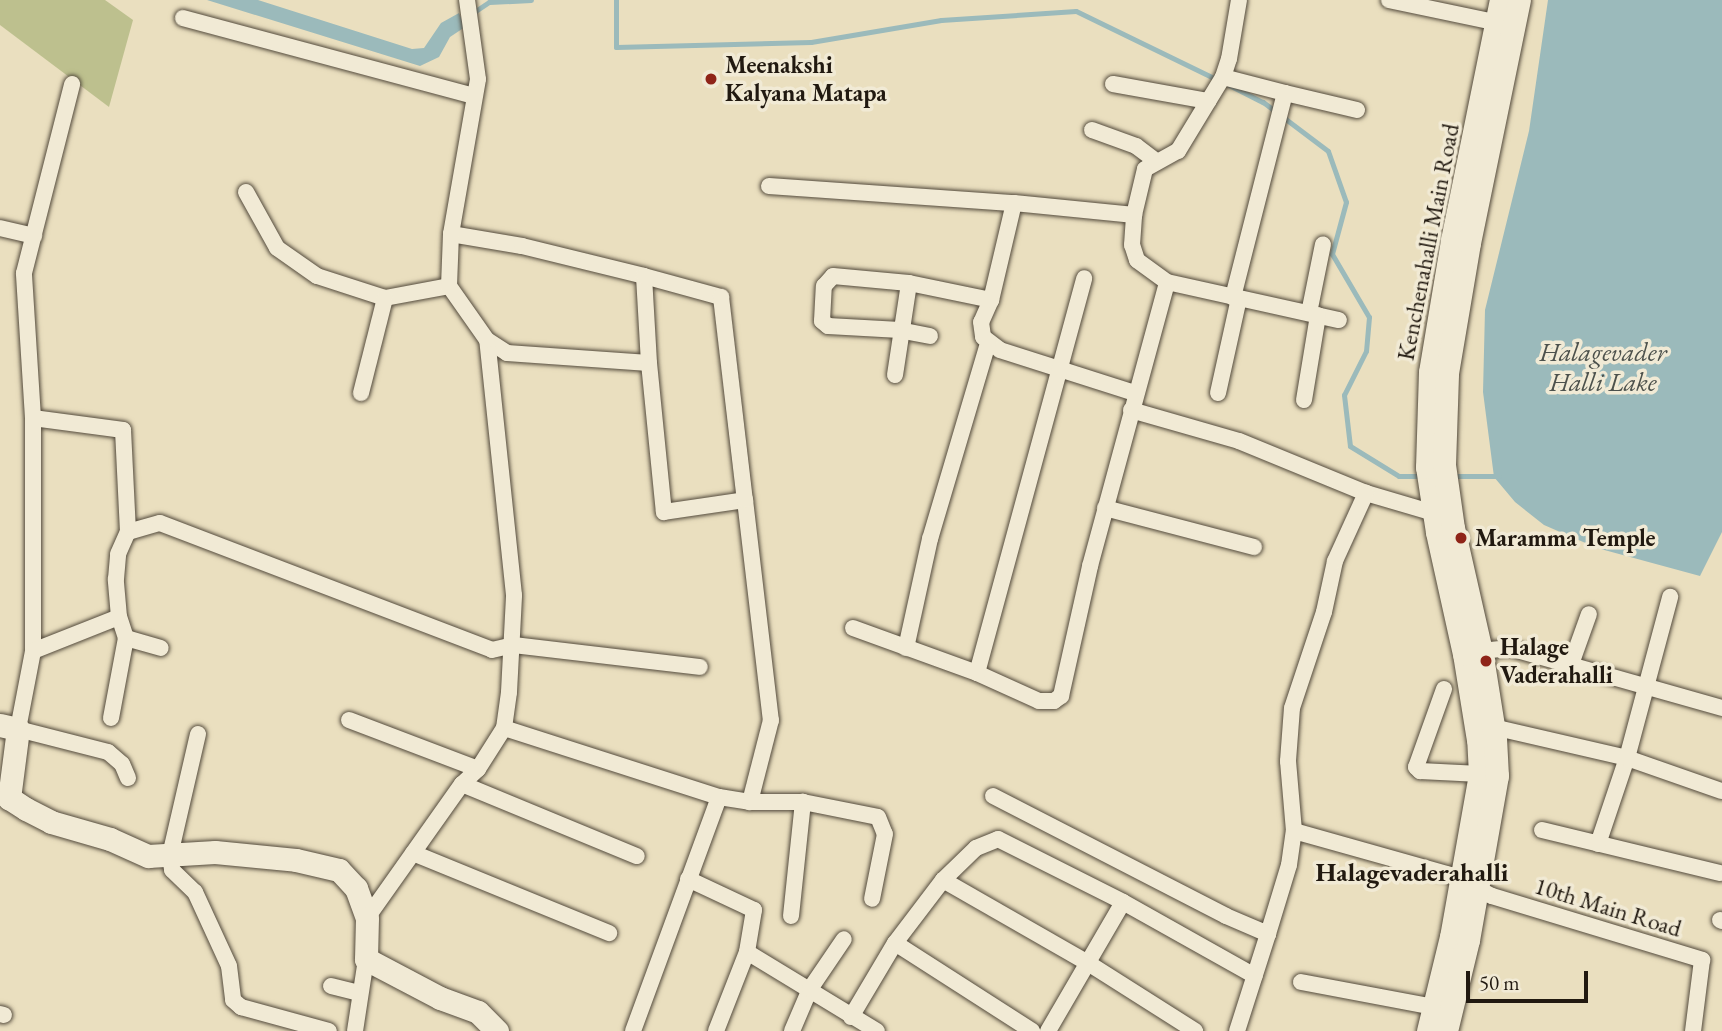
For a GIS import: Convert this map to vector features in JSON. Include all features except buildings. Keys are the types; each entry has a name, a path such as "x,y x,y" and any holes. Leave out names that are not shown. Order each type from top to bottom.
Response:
{"main road":[{"name":"Kenchenahalli Main Road","path":"1446,1031 1470,884 1480,775 1478,740 1437,497 1433,344 1504,16 1518,0"},
{"name":"Kenchenahalli Main Road","path":"1429,1031 1497,776 1493,727 1481,651 1437,497"},
{"path":"9,727 5,796 51,822 110,839 148,856 215,852 296,860 339,870 356,888 367,918 366,959 440,998 478,1013 497,1031"}],"street":[{"path":"1239,0 1229,59 1222,77 1178,151 1145,169 1134,215 1132,245 1137,260 1167,282 1339,320"},
{"path":"1389,0 1504,16"},
{"path":"469,10 478,79 451,234 449,286 487,340 507,352 649,363"},
{"path":"183,18 474,96"},
{"path":"1222,77 1357,110"},
{"path":"72,84 24,273 33,418 33,651 9,727 108,752 122,764 128,778"},
{"path":"1113,84 1210,97"},
{"path":"1218,393 1236,297 1285,93"},
{"path":"1092,130 1136,146 1157,162"},
{"path":"769,186 1014,203 1134,215"},
{"path":"246,192 277,248 317,276 385,298 449,286"},
{"path":"1014,203 991,300 981,330 988,343 1000,350 1135,393"},
{"path":"0,228 34,236"},
{"path":"451,234 522,246 721,296 771,720 751,802"},
{"path":"1304,400 1323,244"},
{"path":"644,276 649,363 664,512 745,500"},
{"path":"930,336 828,326 822,321 824,286 833,276 908,283 991,300"},
{"path":"977,673 1084,278"},
{"path":"853,628 977,673 1039,701 1054,701 1061,696 1105,508 1167,282"},
{"path":"895,375 908,283"},
{"path":"361,393 385,298"},
{"path":"367,918 462,783 478,769 504,728 513,645 514,595 487,340"},
{"path":"906,648 930,539 988,343"},
{"path":"1131,410 1239,441 1366,493 1437,497"},
{"path":"33,418 123,430 128,532 118,554 116,579 119,617 126,638 111,718"},
{"path":"1237,1031 1289,865 1294,831 1288,761 1292,709 1324,612 1335,561 1366,493"},
{"path":"1105,508 1254,547"},
{"path":"128,532 160,523 492,650 513,645 700,667"},
{"path":"1598,844 1627,758 1670,597"},
{"path":"1570,667 1589,614"},
{"path":"33,651 119,617"},
{"path":"126,638 161,648"},
{"path":"1481,651 1510,648 1722,708"},
{"path":"1444,689 1416,767 1420,771 1480,775"},
{"path":"348,720 478,769"},
{"path":"1493,727 1627,758 1721,792"},
{"path":"504,728 719,797 751,802 803,802 878,817 885,834 872,899"},
{"path":"198,734 170,855 172,870 195,892 229,966 233,1000 240,1007 329,1031"},
{"path":"462,783 637,856"},
{"path":"993,796 1226,916 1268,934"},
{"path":"633,1031 719,797"},
{"path":"791,916 803,802"},
{"path":"1542,830 1720,873"},
{"name":"10th Main Road","path":"1294,831 1470,884 1703,960 1693,1031"},
{"path":"851,1017 895,943 943,880 976,848 998,839 1123,902 1255,976"},
{"path":"413,853 609,933"},
{"path":"688,879 754,909 747,951 716,1031"},
{"path":"943,880 1088,963 1195,1031"},
{"path":"1048,1031 1123,902"},
{"path":"792,1031 810,989 844,939"},
{"path":"895,943 1032,1031"},
{"path":"747,951 877,1031"},
{"path":"355,1031 366,959"},
{"path":"1301,982 1436,1007"},
{"path":"331,986 360,993"}],"green space":[{"path":"0,0 105,0 133,20 109,107 0,25"}],"water":[{"path":"207,0 258,0 412,49 424,48 441,23 459,13 465,27 450,37 439,57 420,66"},
{"name":"Halagevader Halli Lake","path":"1548,0 1722,0 1722,532 1700,576 1597,548 1544,525 1515,502 1494,477 1483,392 1485,310 1529,131"}],"waterway":[{"path":"471,14 489,2 531,0"},
{"path":"616,0 616,47 811,42 941,20 1076,11 1220,81"},
{"path":"1229,85 1263,102 1328,151 1346,202 1332,254 1369,317 1366,351 1344,395 1350,446 1399,476 1422,476"},
{"path":"1453,476 1499,476"}],"place":[{"name":"Meenakshi Kalyana Matapa","path":"711,79"},
{"name":"Maramma Temple","path":"1461,538"},
{"name":"Halage Vaderahalli","path":"1486,661"}],"district":[{"name":"Halagevaderahalli","path":"1412,873"}]}
